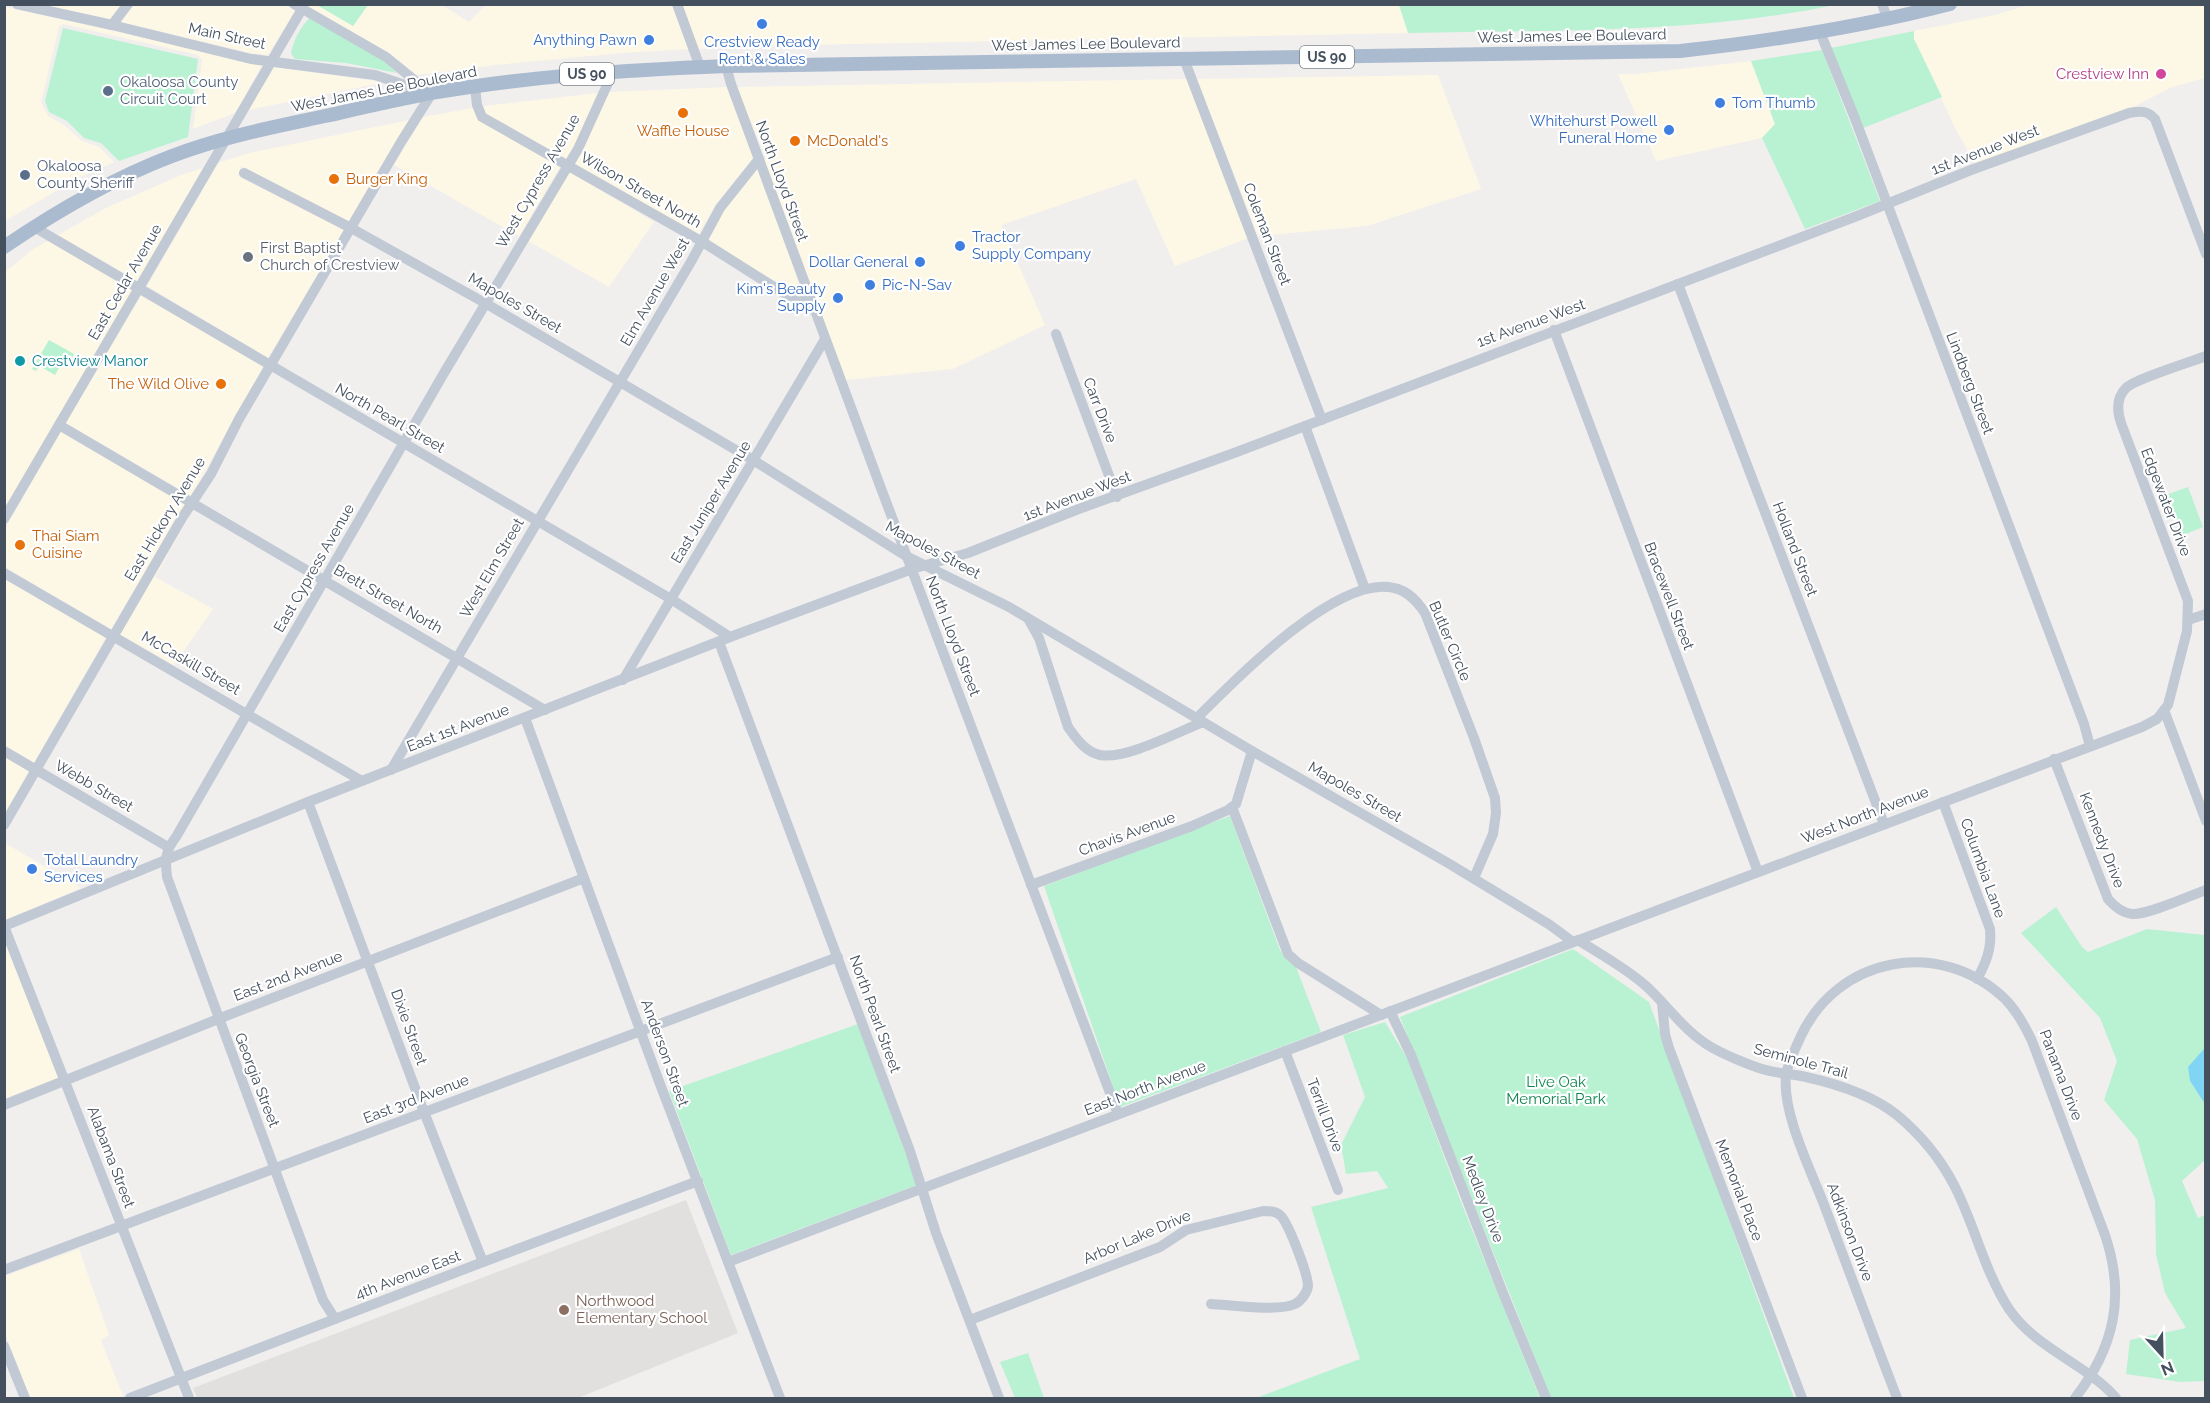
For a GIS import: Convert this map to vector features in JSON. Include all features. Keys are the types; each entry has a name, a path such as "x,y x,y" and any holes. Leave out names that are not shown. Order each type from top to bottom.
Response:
{"main road":[{"name":"West James Lee Boulevard","path":"225,140 290,123 432,93 613,72 726,66 1680,51 1820,32 1888,20 1950,4"},
{"name":"US 90","path":"4,247 65,207 139,170 174,155 225,140"}],"street":[{"name":"Main Street","path":"17,4 251,58 375,75 432,93"},
{"path":"112,25 128,4"},
{"path":"677,4 700,67"},
{"path":"1882,4 1888,20"},
{"path":"298,7 386,57 432,93"},
{"name":"East Cedar Avenue","path":"4,519 271,61 298,7"},
{"name":"Lindberg Street","path":"1820,32 2084,724 2090,746"},
{"name":"Coleman Street","path":"1184,59 1322,420"},
{"name":"North Lloyd Street","path":"726,66 811,303 1118,1114"},
{"name":"West Cypress Avenue","path":"485,303 578,149 613,72"},
{"name":"Wilson Street North","path":"475,87 477,105 482,117 701,241 785,294 811,303"},
{"name":"East Hickory Avenue","path":"4,825 113,636 211,474 270,365 432,93"},
{"name":"1st Avenue West","path":"925,565 968,553 1076,510 1117,497 1322,420 1971,170 2129,113 2143,111 2152,116 2205,254"},
{"name":"Elm Avenue West","path":"620,382 720,208 759,159"},
{"name":"Mapoles Street","path":"244,173 351,228 485,303 753,460 906,556 1027,618 1473,878 1575,941"},
{"name":"North Pearl Street","path":"34,227 671,599 730,637"},
{"name":"Holland Street","path":"1678,284 1884,824"},
{"name":"East Cypress Avenue","path":"168,847 176,837 485,303"},
{"name":"Bracewell Street","path":"1554,330 1758,872"},
{"name":"Carr Drive","path":"1056,334 1117,497"},
{"name":"East Juniper Avenue","path":"623,680 825,339"},
{"name":"Edgewater Drive","path":"2164,710 2168,705 2188,620 2188,601 2121,423 2118,406 2122,394 2129,385 2205,356"},
{"name":"West Elm Street","path":"391,770 620,382"},
{"name":"Brett Street North","path":"59,424 545,710"},
{"path":"1305,426 1365,589"},
{"name":"East 1st Avenue","path":"5,926 308,802 730,637 925,565"},
{"name":"McCaskill Street","path":"4,573 362,781"},
{"name":"Butler Circle","path":"1200,720 1242,672 1284,636 1315,614 1365,589 1393,587 1407,593 1418,601 1425,612 1495,798 1496,813 1490,843 1473,878"},
{"path":"2188,620 2205,614"},
{"path":"1027,618 1040,638 1068,727 1091,752 1100,755 1124,753 1200,720"},
{"name":"North Pearl Street","path":"719,642 838,957 923,1189 936,1233 999,1398"},
{"path":"2164,710 2205,821"},
{"name":"West North Avenue","path":"1575,941 2142,727 2157,719 2164,710"},
{"name":"Anderson Street","path":"525,718 780,1398"},
{"name":"Webb Street","path":"4,751 168,847"},
{"path":"1252,751 1238,799 1232,807 1288,954 1298,963 1386,1013"},
{"name":"Kennedy Drive","path":"2054,759 2108,899 2113,906 2126,913 2138,914 2205,890"},
{"name":"Dixie Street","path":"308,802 424,1112 483,1262"},
{"name":"Columbia Lane","path":"1943,802 1990,929 1988,956 1977,979"},
{"name":"Chavis Avenue","path":"1031,885 1192,826 1232,807"},
{"name":"Georgia Street","path":"168,847 165,860 167,877 323,1300 335,1319"},
{"name":"East 2nd Avenue","path":"4,1105 218,1019 585,878"},
{"name":"Alabama Street","path":"5,926 189,1398"},
{"name":"East North Avenue","path":"728,1262 1575,941"},
{"name":"Seminole Trail","path":"1575,941 1642,983 1683,1026 1712,1048 1763,1069 1805,1076 1861,1094 1896,1114 1940,1160 1955,1186 1998,1292 2010,1311 2044,1345 2092,1377 2116,1398"},
{"name":"East 3rd Avenue","path":"4,1270 838,957"},
{"name":"Panama Drive","path":"1786,1074 1804,1029 1815,1013 1837,989 1858,976 1880,967 1920,962 1953,968 1977,979 2007,1000 2027,1029 2111,1252 2115,1307 2109,1341 2092,1377 2075,1398"},
{"name":"Memorial Place","path":"1662,1002 1665,1034 1669,1048 1802,1398"},
{"name":"Medley Drive","path":"1386,1013 1411,1055 1545,1398"},
{"name":"Terrill Drive","path":"1285,1051 1338,1190"},
{"name":"Adkinson Drive","path":"1786,1074 1787,1100 1798,1137 1897,1398"},
{"name":"4th Avenue East","path":"130,1398 698,1181"},
{"name":"Arbor Lake Drive","path":"970,1320 1160,1247 1186,1230 1263,1211 1271,1211 1280,1215 1307,1277 1308,1287 1304,1296 1297,1303 1276,1307 1210,1304"},
{"path":"4,1346 25,1398"}],"shaded area":[{"path":"284,4 295,11 268,55 121,22 133,5"},
{"path":"1399,4 1408,33 698,49 682,5"},
{"path":"44,5 121,5 110,19"},
{"path":"304,5 317,5 353,26 368,5 442,5 469,22 486,5 672,5 689,49 496,65 417,75 388,52"},
{"path":"2028,5 2205,5 2205,78 2172,87 2135,106 1975,163 1956,130 1914,39 1914,31 1995,15"},
{"path":"5,7 262,65 235,113 193,129 202,60 198,55 63,24 59,27 41,102 48,116 64,125 82,141 99,147 114,162 80,177 5,221"},
{"path":"1751,61 1775,125 1762,138 1656,161 1618,74"},
{"path":"274,67 375,81 381,83 248,110"},
{"path":"1438,75 1481,189 1367,226 1258,236 1197,79"},
{"path":"1187,79 1248,238 1175,266 1136,179 1001,225 1045,325 953,369 845,380 766,159 737,87"},
{"path":"727,87 753,158 716,204 699,234 575,164 609,92"},
{"path":"598,93 566,159 485,113 483,106"},
{"path":"473,108 560,167 519,236 394,165 423,117"},
{"path":"409,120 349,222 241,166 238,176 344,230 268,358 147,286 218,163 249,153"},
{"path":"203,168 138,281 58,235 106,208 181,175"},
{"path":"758,169 803,295 764,275 708,239 723,212"},
{"path":"569,172 654,222 609,287 528,241"},
{"path":"48,241 133,289 5,509 5,272 32,250"},
{"path":"142,294 263,367 191,496 66,423"},
{"path":"61,431 185,504 111,629 5,567 5,529"},
{"path":"187,520 155,577 213,609 174,665 120,634"},
{"path":"5,579 106,637 34,763 5,745"},
{"path":"5,757 29,771 5,814"},
{"path":"5,843 81,888 5,920"},
{"path":"4,938 59,1078 4,1099"},
{"name":"Northwood Elementary School","path":"686,1200 738,1333 578,1398 197,1398 193,1388"},
{"path":"79,1249 109,1335 101,1340 123,1396 115,1398 30,1398 5,1333 5,1276"}],"green space":[{"path":"1399,4 1835,5 1729,21 1676,26 1408,33"},
{"path":"317,5 368,5 353,26"},
{"path":"310,17 367,46 397,73 346,63 295,59 291,53 294,43"},
{"path":"63,28 198,59 188,137 119,161 101,143 84,138 67,121 49,112 45,101"},
{"path":"1914,31 1914,39 1942,97 1863,128 1831,48"},
{"path":"1822,50 1880,201 1805,229 1762,138 1775,124 1751,61"},
{"path":"49,340 74,354 73,357 67,354 55,375 39,366 36,371 32,369"},
{"path":"2188,487 2203,527 2181,536 2166,495"},
{"path":"1230,816 1280,950 1285,958 1296,967 1321,1032 1120,1107 1044,886"},
{"path":"2056,907 2082,947 2088,952 2147,929 2205,935 2205,1049 2190,1081 2205,1104 2205,1160 2182,1181 2198,1218 2205,1215 2205,1381 2180,1382 2126,1374 2130,1340 2186,1328 2165,1293 2156,1254 2155,1200 2137,1139 2104,1100 2117,1061 2100,1018 2021,933"},
{"name":"Live Oak Memorial Park","path":"1573,949 1649,1002 1794,1398 1551,1398 1400,1017"},
{"path":"1385,1022 1407,1058 1461,1202 1540,1398 1256,1398 1360,1359 1311,1207 1388,1188 1377,1171 1346,1174 1341,1145 1365,1097 1343,1035"},
{"path":"858,1024 917,1185 731,1255 669,1091"},
{"path":"1028,1353 1044,1398 1015,1398 1000,1362"}],"water":[{"path":"2206,1049 2205,1104 2190,1081 2188,1067"}],"place":[{"name":"Crestview Ready Rent & Sales","path":"762,24"},
{"name":"Anything Pawn","path":"649,40"},
{"name":"Crestview Inn","path":"2161,74"},
{"name":"Okaloosa County Circuit Court","path":"108,91"},
{"name":"Tom Thumb","path":"1720,103"},
{"name":"Waffle House","path":"683,113"},
{"name":"Whitehurst Powell Funeral Home","path":"1669,130"},
{"name":"McDonald's","path":"795,141"},
{"name":"Okaloosa County Sheriff","path":"25,175"},
{"name":"Burger King","path":"334,179"},
{"name":"Tractor Supply Company","path":"960,246"},
{"name":"First Baptist Church of Crestview","path":"248,257"},
{"name":"Dollar General","path":"920,262"},
{"name":"Pic-N-Sav","path":"870,285"},
{"name":"Kim's Beauty Supply","path":"838,298"},
{"name":"Crestview Manor","path":"20,361"},
{"name":"The Wild Olive","path":"221,384"},
{"name":"Thai Siam Cuisine","path":"20,545"},
{"name":"Total Laundry Services","path":"32,869"},
{"name":"Northwood Elementary School","path":"564,1310"}]}
